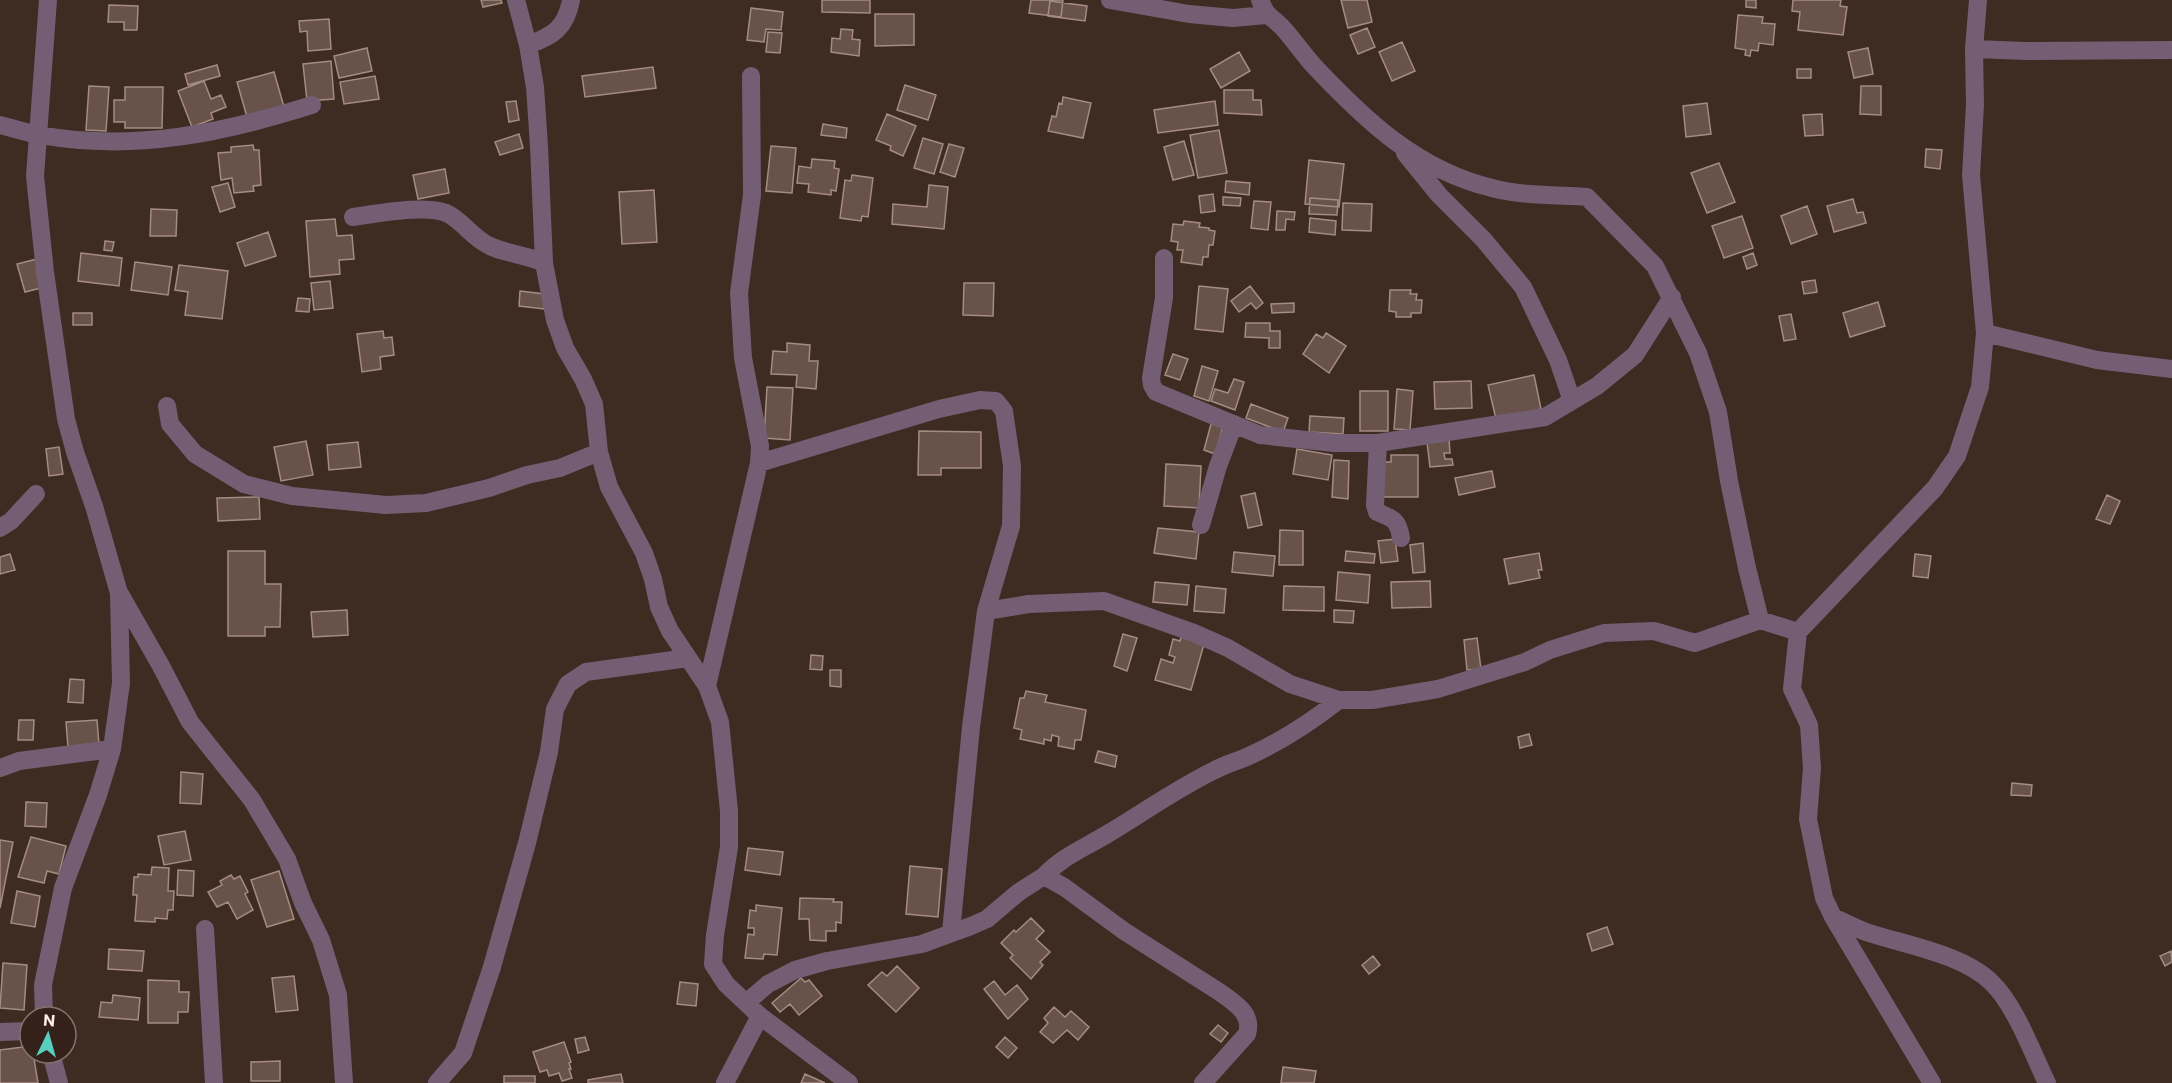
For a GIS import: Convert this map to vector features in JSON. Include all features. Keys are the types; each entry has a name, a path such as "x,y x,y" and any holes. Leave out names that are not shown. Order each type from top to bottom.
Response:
{"street":[{"path":"48,0 40,135 35,176 45,272 66,419 75,452 94,506 119,593 190,722 252,800 287,859 303,903 321,940 338,995 344,1083"},
{"path":"516,0 528,45 535,87 544,263 555,320 594,405 599,452 609,487 644,553 659,607 670,630 707,686 720,722 729,811 729,848 715,935 713,964 726,984 760,1016 849,1083"},
{"path":"528,45 550,37 560,28 571,0"},
{"path":"1110,0 1189,14 1233,18 1263,8 1300,52 1332,85 1401,147 1438,195 1484,239 1523,287 1558,360 1572,401"},
{"path":"1932,1083 1833,917 1824,898 1808,819 1812,768 1809,725 1792,688 1798,632 1935,488 1957,456 1980,387 1985,333 1971,175 1975,105 1974,49 1978,0"},
{"path":"1974,49 2172,50"},
{"path":"707,686 759,463 760,446 743,358 739,293 752,195 751,76"},
{"path":"0,125 40,135 102,141 153,140 199,135 252,124 312,105"},
{"path":"1401,147 1458,177 1493,189 1530,194 1587,197 1655,266 1698,353 1718,412 1734,503 1760,620"},
{"path":"353,217 397,211 428,210 446,213 465,230 490,247 531,257 544,263"},
{"path":"1164,258 1164,298 1152,385 1156,392 1260,435 1334,443 1378,443 1545,417 1597,386 1635,355 1672,297"},
{"path":"1985,333 2097,360 2172,369"},
{"path":"759,463 939,409 980,400 996,401 1004,411 1012,466 1011,526 986,611 971,727 951,932"},
{"path":"166,406 170,424 195,454 244,484 292,496 386,505 426,502 489,488 527,475 560,468 599,452"},
{"path":"1201,525 1218,466 1234,424"},
{"path":"1378,443 1375,505 1377,512 1392,518 1398,524 1401,538"},
{"path":"0,528 11,521 36,494"},
{"path":"44,1005 43,985 63,888 98,795 112,749 121,683 119,593"},
{"path":"986,611 1029,604 1104,601 1194,633 1228,648 1290,684 1339,700 1372,700 1438,688 1525,662 1550,650 1604,633 1654,631 1695,643 1760,620 1798,632"},
{"path":"437,1083 463,1053 492,967 549,752 555,709 568,684 586,672 688,658"},
{"path":"747,1002 768,984 795,970 827,960 922,944 987,919 1019,892 1044,876 1065,856 1105,836 1216,770 1278,742 1309,723 1339,700"},
{"path":"0,768 20,760 112,749"},
{"path":"1044,876 1064,887 1124,931 1236,1003 1247,1016 1249,1026 1247,1034 1203,1083"},
{"path":"1833,917 1865,932 1902,941 1974,968 1993,983 2007,1001 2047,1083"},
{"path":"205,929 214,1083"},
{"path":"725,1083 760,1016"},
{"path":"0,1032 18,1031"},
{"path":"54,1065 59,1083"}],"building":[{"path":"481,0 501,0 502,3 483,7"},
{"path":"822,0 870,0 870,13 822,12"},
{"path":"1031,0 1063,0 1061,17 1029,13"},
{"path":"1341,0 1367,0 1372,22 1348,28"},
{"path":"1746,0 1756,0 1756,8 1746,7"},
{"path":"1793,0 1841,0 1840,6 1847,7 1843,35 1798,30 1800,12 1792,11"},
{"path":"1050,1 1087,6 1085,21 1048,16"},
{"path":"109,5 138,6 137,30 124,30 124,22 108,22"},
{"path":"751,8 783,12 781,30 766,29 764,42 747,40"},
{"path":"875,14 914,14 914,45 875,46"},
{"path":"1738,15 1763,17 1762,23 1775,24 1773,45 1759,43 1758,51 1751,50 1750,56 1745,55 1746,50 1735,48"},
{"path":"329,19 331,49 308,51 307,31 300,32 299,21"},
{"path":"1367,28 1375,47 1358,54 1350,35"},
{"path":"841,29 853,30 852,39 860,40 859,56 831,52 832,38 840,39"},
{"path":"768,32 782,33 780,53 766,52"},
{"path":"1402,42 1415,71 1392,81 1379,52"},
{"path":"367,48 372,71 339,78 334,56"},
{"path":"1868,48 1873,74 1854,78 1848,52"},
{"path":"1239,52 1250,71 1221,88 1210,69"},
{"path":"331,61 334,99 307,101 303,64"},
{"path":"217,65 220,76 188,85 185,74"},
{"path":"653,67 656,88 585,97 582,76"},
{"path":"1797,69 1811,69 1811,78 1797,78"},
{"path":"274,72 284,107 247,117 237,82"},
{"path":"375,76 379,99 344,104 340,82"},
{"path":"204,81 211,99 221,95 226,107 211,113 213,119 192,127 178,91"},
{"path":"905,85 936,95 928,120 897,110"},
{"path":"89,86 109,87 106,131 86,130"},
{"path":"1861,86 1881,86 1881,115 1860,114"},
{"path":"125,87 163,87 162,128 125,128 125,122 114,122 114,100 125,100"},
{"path":"1224,90 1253,90 1253,100 1261,100 1262,115 1224,113"},
{"path":"1063,97 1091,103 1083,138 1048,131 1052,116 1056,117"},
{"path":"516,101 519,120 509,122 506,102"},
{"path":"1215,101 1218,125 1158,133 1154,110"},
{"path":"1707,103 1711,134 1686,137 1683,106"},
{"path":"887,114 916,126 903,156 890,150 891,146 876,140"},
{"path":"1822,114 1823,135 1805,136 1803,115"},
{"path":"823,124 847,128 846,138 821,135"},
{"path":"1219,130 1227,173 1198,178 1190,135"},
{"path":"519,134 523,148 500,155 495,142"},
{"path":"923,138 943,144 934,174 914,168"},
{"path":"1184,141 1194,175 1173,180 1164,147"},
{"path":"949,144 964,148 955,177 940,172"},
{"path":"253,145 254,150 259,150 261,185 253,186 254,191 234,193 232,178 221,180 218,153 231,152 231,147"},
{"path":"771,146 796,148 792,193 766,191"},
{"path":"1926,149 1942,150 1940,169 1925,167"},
{"path":"812,159 835,161 834,168 839,169 836,191 831,190 831,195 808,192 809,184 797,183 799,166 811,168"},
{"path":"1309,160 1344,164 1339,207 1305,204"},
{"path":"1719,163 1735,202 1707,213 1691,173"},
{"path":"445,169 449,193 418,199 413,175"},
{"path":"852,175 873,178 868,217 862,216 861,221 840,218 845,180 851,181"},
{"path":"1226,181 1250,183 1249,195 1225,192"},
{"path":"228,183 235,207 220,212 212,187"},
{"path":"929,185 948,187 944,229 892,224 893,204 927,207"},
{"path":"654,190 657,242 622,244 619,192"},
{"path":"1213,194 1215,211 1201,213 1199,196"},
{"path":"1223,197 1241,198 1240,206 1223,205"},
{"path":"1310,198 1338,200 1337,215 1309,214"},
{"path":"1853,199 1857,213 1863,212 1866,223 1834,232 1827,206"},
{"path":"1254,201 1271,202 1268,230 1251,228"},
{"path":"1343,203 1372,204 1371,231 1342,230"},
{"path":"1807,206 1817,234 1791,244 1781,216"},
{"path":"151,209 177,210 176,236 150,236"},
{"path":"1277,211 1295,212 1294,220 1286,219 1285,230 1276,230"},
{"path":"1742,216 1753,248 1724,258 1712,226"},
{"path":"1310,218 1336,221 1335,235 1309,232"},
{"path":"335,219 337,236 352,235 354,259 339,260 340,274 310,277 306,221"},
{"path":"1184,221 1200,223 1199,227 1215,231 1213,245 1209,245 1208,257 1203,257 1202,265 1181,262 1183,250 1177,250 1178,242 1171,241 1173,224 1183,225"},
{"path":"268,232 276,256 245,266 237,243"},
{"path":"105,241 114,242 112,251 104,250"},
{"path":"81,253 122,258 119,286 78,281"},
{"path":"1753,253 1757,265 1747,269 1743,257"},
{"path":"37,259 45,287 25,292 17,264"},
{"path":"135,262 172,267 168,295 131,290"},
{"path":"179,265 228,271 222,319 185,315 188,292 175,290"},
{"path":"1815,280 1817,292 1804,294 1802,282"},
{"path":"330,281 333,308 314,310 311,283"},
{"path":"964,283 994,283 993,316 963,315"},
{"path":"1199,286 1228,289 1223,332 1195,329"},
{"path":"1250,286 1263,303 1256,309 1251,303 1239,312 1231,301"},
{"path":"1390,290 1411,290 1410,294 1417,294 1416,300 1422,300 1421,313 1411,313 1411,317 1396,317 1396,312 1389,311"},
{"path":"520,291 545,294 544,309 519,306"},
{"path":"298,298 310,299 309,312 296,311"},
{"path":"1878,302 1885,326 1850,337 1843,313"},
{"path":"1294,303 1294,312 1272,313 1271,304"},
{"path":"73,313 92,313 92,325 73,325"},
{"path":"1791,314 1796,339 1784,341 1779,316"},
{"path":"1246,323 1270,323 1270,331 1280,331 1280,348 1269,348 1269,338 1245,337"},
{"path":"383,331 384,338 392,337 394,355 380,357 381,369 362,372 357,334"},
{"path":"1326,333 1346,346 1329,373 1303,354 1316,334 1323,338"},
{"path":"787,343 810,345 809,361 818,361 816,389 796,387 797,375 771,374 773,351 787,352"},
{"path":"1173,354 1188,359 1180,380 1165,375"},
{"path":"1202,366 1218,371 1209,401 1194,396"},
{"path":"1534,375 1541,409 1496,419 1488,385"},
{"path":"1234,379 1244,382 1235,410 1211,401 1215,389 1228,393"},
{"path":"1471,381 1472,408 1435,409 1434,382"},
{"path":"767,387 793,388 790,440 764,438"},
{"path":"1397,389 1413,391 1410,430 1394,429"},
{"path":"1360,391 1388,391 1388,431 1360,431"},
{"path":"1251,404 1288,418 1283,432 1246,418"},
{"path":"1310,416 1344,418 1343,434 1309,432"},
{"path":"1211,424 1223,427 1215,454 1204,450"},
{"path":"919,431 981,432 981,468 941,468 941,475 918,475"},
{"path":"1449,439 1450,453 1444,453 1445,459 1452,459 1453,465 1430,467 1427,442"},
{"path":"306,441 313,475 281,481 274,447"},
{"path":"358,442 361,467 329,470 327,445"},
{"path":"59,447 63,474 49,476 46,449"},
{"path":"1297,449 1332,455 1328,480 1293,474"},
{"path":"1391,455 1418,455 1418,497 1383,497 1382,462 1391,462"},
{"path":"1334,460 1349,461 1348,499 1332,497"},
{"path":"1166,464 1201,466 1199,508 1164,506"},
{"path":"1492,471 1495,487 1459,495 1455,478"},
{"path":"1255,493 1262,525 1248,528 1241,496"},
{"path":"2107,495 2120,501 2110,524 2096,519"},
{"path":"259,497 260,519 218,521 217,498"},
{"path":"1158,528 1199,532 1196,559 1154,553"},
{"path":"1280,530 1303,531 1303,565 1279,565"},
{"path":"1395,539 1398,561 1381,563 1378,541"},
{"path":"1423,543 1425,572 1413,573 1410,545"},
{"path":"228,551 265,551 265,584 281,584 280,627 265,627 265,636 228,636"},
{"path":"1346,551 1375,554 1374,563 1345,561"},
{"path":"1234,552 1275,556 1273,576 1232,572"},
{"path":"1539,553 1542,570 1538,570 1540,578 1509,584 1504,559"},
{"path":"10,554 15,570 0,574 0,557"},
{"path":"1915,554 1931,556 1928,578 1913,576"},
{"path":"1338,572 1370,575 1368,603 1336,600"},
{"path":"1430,581 1431,607 1392,608 1391,582"},
{"path":"1155,582 1189,585 1187,605 1153,602"},
{"path":"1196,586 1226,589 1224,613 1194,611"},
{"path":"1284,586 1324,587 1324,611 1283,610"},
{"path":"347,610 348,635 313,637 311,612"},
{"path":"1334,610 1354,611 1353,623 1334,622"},
{"path":"1123,634 1137,638 1127,671 1114,666"},
{"path":"1181,637 1204,644 1191,690 1155,680 1161,659 1173,663 1175,657 1169,655 1173,639 1180,641"},
{"path":"1477,638 1481,669 1467,670 1464,640"},
{"path":"811,655 823,656 822,670 810,669"},
{"path":"830,670 841,670 841,687 830,686"},
{"path":"70,679 84,680 83,703 68,702"},
{"path":"1026,691 1047,695 1045,702 1086,710 1081,740 1075,740 1074,749 1058,746 1059,737 1052,735 1051,741 1044,739 1044,744 1020,739 1022,730 1014,728 1020,698 1024,698"},
{"path":"19,720 34,720 33,740 18,740"},
{"path":"97,720 99,745 68,747 66,722"},
{"path":"1529,734 1532,745 1520,748 1518,737"},
{"path":"1098,751 1117,756 1115,767 1095,762"},
{"path":"181,772 203,774 201,804 180,803"},
{"path":"2012,783 2032,785 2031,796 2011,795"},
{"path":"26,802 47,803 46,827 25,826"},
{"path":"185,831 191,860 164,865 158,836"},
{"path":"31,837 66,846 59,874 47,871 44,883 18,877"},
{"path":"0,840 13,842 0,908"},
{"path":"748,848 783,852 780,875 745,870"},
{"path":"910,866 942,869 938,917 906,914"},
{"path":"152,867 169,868 168,891 174,891 173,910 168,910 167,919 155,918 155,922 135,921 137,895 133,895 134,877 138,877 138,874 151,875"},
{"path":"178,870 194,871 193,896 177,895"},
{"path":"279,871 294,919 267,927 251,880"},
{"path":"231,875 234,879 240,876 253,910 237,919 228,902 217,907 208,892 222,885 220,881"},
{"path":"17,891 40,896 35,927 11,923"},
{"path":"800,898 834,899 833,902 842,902 841,923 836,922 836,931 826,931 826,941 810,940 809,919 799,919"},
{"path":"756,905 782,908 777,955 764,954 763,959 745,958 748,934 754,935 754,928 748,928 750,910 756,911"},
{"path":"1031,918 1044,931 1036,939 1050,952 1040,962 1043,965 1031,979 1010,958 1013,955 1001,943"},
{"path":"1607,927 1613,944 1592,951 1587,934"},
{"path":"109,949 144,951 142,971 108,969"},
{"path":"2171,951 2172,962 2165,966 2160,956"},
{"path":"1373,956 1380,965 1369,974 1362,965"},
{"path":"3,963 27,965 24,1005 18,1005 18,1010 0,1008"},
{"path":"897,966 919,988 896,1012 868,985 882,972 887,976"},
{"path":"294,976 298,1010 276,1012 272,978"},
{"path":"801,978 805,982 809,980 822,996 799,1015 790,1004 780,1012 772,1003"},
{"path":"148,980 179,981 179,992 189,992 188,1012 178,1012 178,1023 148,1023"},
{"path":"994,981 1005,995 1017,985 1028,999 1008,1019 984,989"},
{"path":"680,982 698,984 696,1006 677,1004"},
{"path":"113,995 140,998 138,1020 99,1017 101,1002 112,1003"},
{"path":"1054,1007 1065,1017 1071,1011 1089,1027 1078,1040 1067,1030 1053,1043 1040,1032 1048,1023 1044,1018"},
{"path":"1218,1025 1228,1033 1221,1042 1210,1034"},
{"path":"585,1037 589,1050 578,1053 575,1039"},
{"path":"1005,1037 1017,1048 1008,1058 996,1047"},
{"path":"564,1042 571,1062 569,1063 571,1069 569,1069 572,1078 562,1081 559,1073 549,1076 547,1070 540,1072 533,1052"},
{"path":"18,1048 18,1065 35,1065 38,1083 0,1083 0,1050"},
{"path":"280,1061 280,1081 251,1081 251,1062"},
{"path":"1283,1067 1316,1071 1314,1083 1281,1083"},
{"path":"621,1074 623,1083 588,1083 588,1080"},
{"path":"805,1074 825,1083 801,1083"},
{"path":"504,1076 535,1076 535,1083 504,1083"}]}
